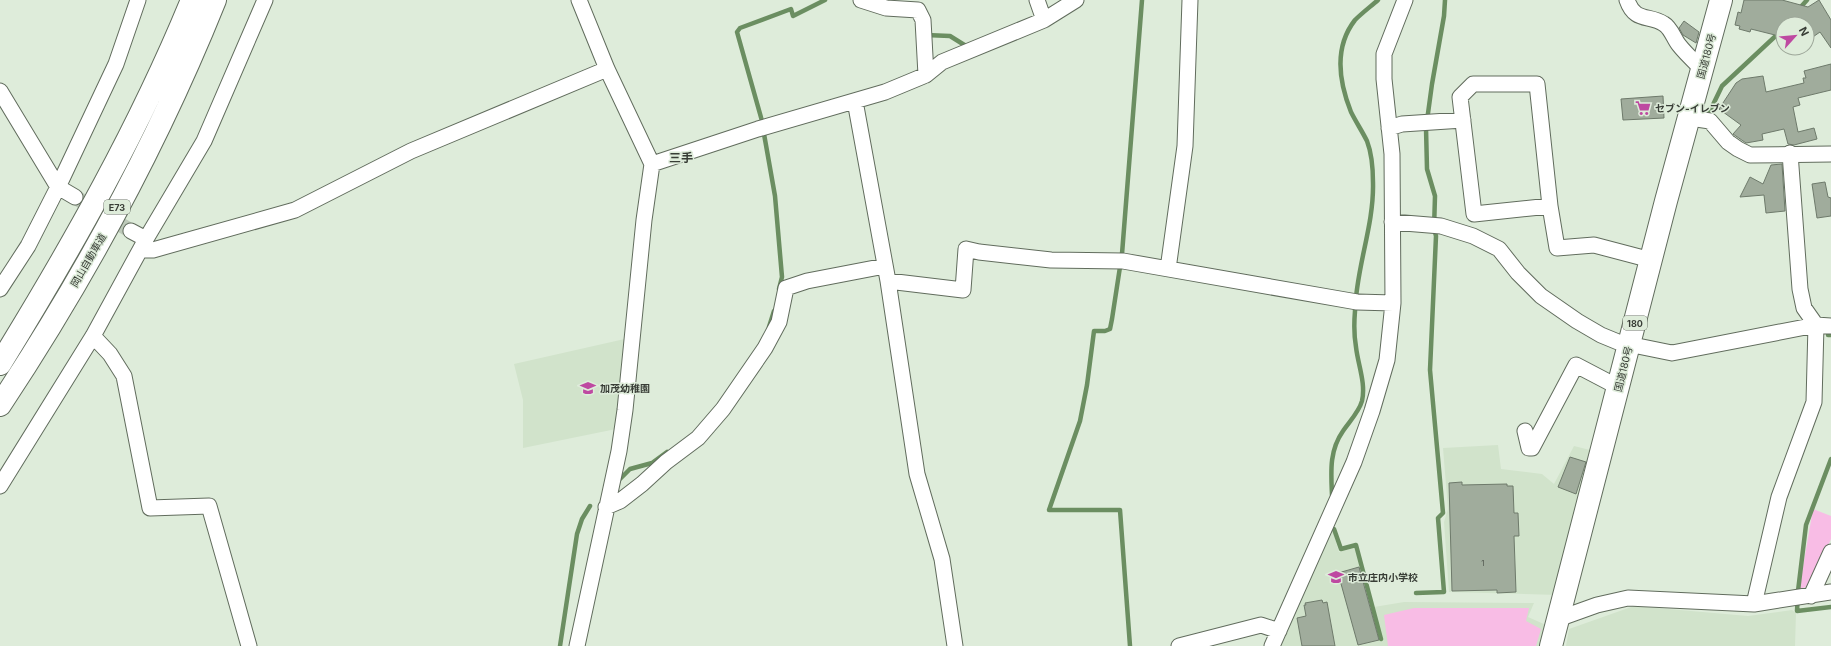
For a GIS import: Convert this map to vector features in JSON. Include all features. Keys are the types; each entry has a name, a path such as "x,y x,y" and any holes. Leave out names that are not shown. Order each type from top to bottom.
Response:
{"highway":[{"name":"E73","path":"0,364 66,254 115,166 149,96 192,0"},
{"name":"岡山自動車道","path":"0,405 90,258 132,180 167,110 215,0"},
{"name":"国道180号","path":"1551,646 1651,260 1702,119 1703,70 1721,0"}],"street":[{"path":"0,289 28,246 58,187 116,64 138,0"},
{"path":"0,486 93,336 143,245 204,141 265,0"},
{"path":"577,646 626,410 644,220 652,164 579,0"},
{"path":"652,164 758,129 884,92 926,75 942,62 1041,13 1076,0"},
{"path":"1168,269 1185,146 1190,0"},
{"path":"1272,646 1354,462 1387,360 1393,303 1392,154 1384,54 1405,0"},
{"path":"1627,0 1633,12 1641,17 1659,21 1666,25 1678,44 1703,70"},
{"path":"866,2 899,10 918,10 923,20 926,75"},
{"path":"131,231 143,245 153,250 295,210 411,151 608,68"},
{"path":"1550,206 1474,214 1460,97 1473,84 1537,84 1550,206 1557,248 1594,245 1651,260"},
{"path":"0,91 58,187 75,197"},
{"path":"856,101 888,281 917,474 942,559 955,646"},
{"path":"1702,119 1728,142 1750,155 1790,153 1831,154"},
{"path":"1389,128 1402,124 1463,120"},
{"path":"1754,604 1779,497 1814,402 1816,325 1804,308 1800,289 1790,153"},
{"path":"1392,222 1434,225 1473,236 1499,249 1518,273 1541,296 1577,322 1601,335 1629,344 1672,354 1816,325 1831,326"},
{"path":"888,281 963,290 966,249 1051,260 1121,261 1356,302 1393,303"},
{"path":"606,507 620,501 642,484 666,462 698,438 723,409 765,348 779,322 786,288 807,281 885,266"},
{"path":"93,336 110,354 124,376 150,508 209,506 249,646"},
{"path":"1525,431 1529,448 1532,448 1576,365 1618,386"},
{"path":"1802,598 1831,552"},
{"path":"1558,619 1596,605 1628,598 1754,604 1802,598 1831,592"},
{"path":"1179,646 1261,624 1279,631"}],"shaded area":[{"path":"629,338 616,429 523,448 523,400 514,364"},
{"path":"1498,445 1501,469 1542,474 1554,484 1574,446 1594,451 1558,595 1449,592 1444,522 1448,509 1443,448"},
{"path":"1813,509 1831,516 1831,539 1810,585 1799,590"},
{"name":"市立庄内小学校","path":"1331,524 1339,552 1358,547 1371,602 1374,607 1404,602 1534,603 1528,617 1546,625 1541,646 1277,646"},
{"path":"1634,606 1748,616 1792,610 1796,613 1795,646 1566,646 1569,629"},
{"path":"1414,608 1529,608 1526,621 1541,629 1536,646 1388,646 1384,615"}],"building":[{"path":"1744,0 1782,0 1808,7 1819,0 1831,20 1831,48 1820,32 1815,35 1815,16 1775,16 1775,35 1751,29 1750,32 1739,29 1740,26 1735,25 1738,12 1741,13"},
{"path":"1684,21 1699,32 1696,43 1683,35 1679,28"},
{"path":"1831,64 1831,90 1798,98 1800,105 1793,107 1798,132 1814,128 1817,139 1794,145 1788,144 1784,129 1762,134 1763,140 1746,143 1733,134 1741,125 1719,109 1736,83 1742,79 1763,76 1766,92 1804,83 1803,78 1806,78 1804,71"},
{"name":"セブン-イレブン","path":"1663,96 1664,118 1623,120 1621,99"},
{"path":"1782,164 1785,211 1766,213 1764,195 1740,197 1750,177 1763,184 1771,165"},
{"path":"1825,182 1828,197 1831,198 1831,216 1817,218 1812,184"},
{"path":"1570,457 1586,462 1576,494 1558,487"},
{"path":"1462,482 1462,485 1507,484 1507,486 1513,486 1514,513 1518,513 1519,536 1514,536 1516,592 1497,593 1497,590 1452,591 1449,483"},
{"path":"1359,567 1379,640 1358,645 1338,573"},
{"path":"1322,600 1323,603 1327,602 1335,646 1302,646 1297,618 1306,616 1305,603"}],"waterway":[{"path":"762,121 737,32 740,28 791,9 793,16 825,0"},
{"path":"1130,646 1120,510 1049,510 1080,421 1087,385 1094,331 1105,331 1110,329 1112,319 1122,254 1142,0"},
{"path":"1332,495 1331,478 1335,446 1343,431 1359,409 1363,394 1355,343 1354,320 1358,279 1373,199 1373,172 1369,146 1351,112 1347,101 1341,77 1341,53 1348,30 1355,20 1378,0"},
{"path":"1416,593 1444,592 1438,518 1443,513 1430,370 1436,236 1434,229 1435,196 1427,169 1426,128 1444,16 1445,0"},
{"path":"1799,9 1807,0"},
{"path":"926,35 950,36 966,46 969,45"},
{"path":"1708,118 1722,86 1775,36"},
{"path":"764,134 775,196 782,277 779,289"},
{"path":"769,327 774,311"},
{"path":"620,479 630,469 652,463 667,452"},
{"path":"1831,459 1806,525 1797,611 1831,607"},
{"path":"560,646 577,534 582,519 590,506"},
{"path":"1334,529 1341,549 1356,545 1381,639"}],"tunnel":[{"path":"75,197 131,231"}],"place":[{"name":"セブン-イレブン","path":"1643,108"},
{"name":"加茂幼稚園","path":"588,388"},
{"name":"市立庄内小学校","path":"1336,577"}],"district":[{"name":"三手","path":"681,157"}]}
